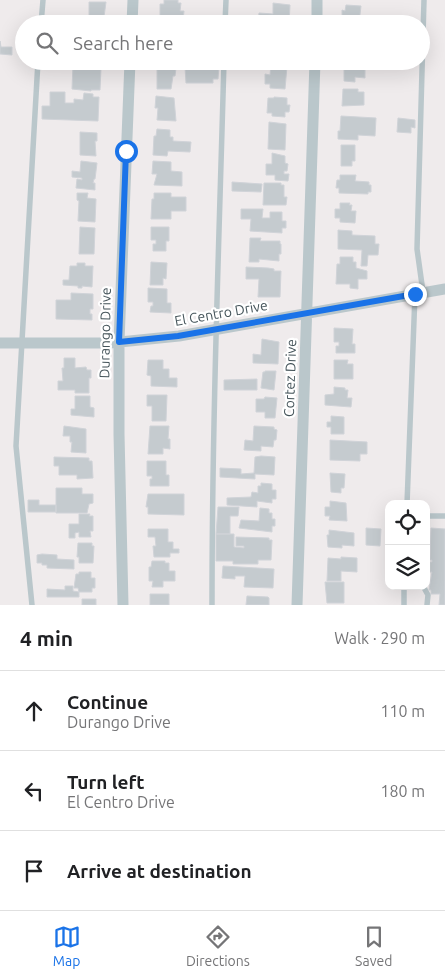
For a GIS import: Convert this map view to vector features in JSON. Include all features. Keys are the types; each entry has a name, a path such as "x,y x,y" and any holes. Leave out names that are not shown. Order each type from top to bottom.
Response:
{"street":[{"path":"132,15 133,0"},
{"path":"317,0 317,15"},
{"name":"Durango Drive","path":"123,605 119,444 119,342 130,70"},
{"name":"Cortez Drive","path":"297,605 315,70"},
{"name":"El Centro Drive","path":"0,343 81,344 178,336 445,289"}],"lane":[{"path":"42,15 43,0"},
{"path":"226,0 226,15"},
{"path":"424,0 424,15"},
{"path":"32,605 16,446 37,70"},
{"path":"212,605 212,502 224,70"},
{"path":"407,500 419,293 417,249 422,70"},
{"path":"430,516 445,516"},
{"path":"404,590 404,605"},
{"path":"425,590 428,595 427,605"}],"building":[{"path":"164,0 178,0 178,3 181,3 180,11 184,11 184,15 160,15 160,4 164,4"},
{"path":"89,2 106,2 104,15 89,15"},
{"path":"273,3 290,5 289,15 259,15 259,13 273,14"},
{"path":"346,5 361,6 360,15 342,15 342,10 345,11"},
{"path":"0,41 1,47 12,47 12,55 0,54"},
{"path":"73,70 101,70 100,90 72,89"},
{"path":"157,70 176,70 171,89 157,89"},
{"path":"185,70 219,70 218,79 213,79 213,83 186,83"},
{"path":"270,70 287,70 285,89 270,88 270,84 265,84 265,74 270,75"},
{"path":"344,70 365,70 365,78 355,77 355,82 344,81"},
{"path":"343,89 358,89 358,92 364,92 364,105 342,106"},
{"path":"50,92 65,92 65,103 74,103 74,99 83,100 84,93 93,94 93,97 99,97 98,121 42,119 42,106 50,106"},
{"path":"156,96 174,98 176,121 157,120"},
{"path":"268,98 287,98 287,105 290,105 289,112 285,112 285,117 272,116 272,113 267,113"},
{"path":"341,116 376,118 375,136 358,135 358,140 338,139"},
{"path":"398,118 415,120 415,128 411,127 411,133 397,132"},
{"path":"269,122 286,124 285,150 268,149"},
{"path":"157,129 170,130 170,137 173,137 173,141 191,142 190,152 168,151 167,156 153,155 154,136 156,136"},
{"path":"80,132 97,133 97,141 95,141 96,156 80,155"},
{"path":"341,145 355,145 355,161 352,161 352,166 341,166"},
{"path":"272,153 285,156 285,163 288,164 287,171 284,171 284,174 289,174 288,181 275,180 275,175 266,175 266,164 272,164"},
{"path":"81,161 97,163 93,183 95,183 95,190 76,188 77,179 82,180 82,178 72,177 72,171 80,172"},
{"path":"153,161 171,162 171,171 182,172 182,186 154,185 157,174 152,174"},
{"path":"340,175 356,175 355,181 369,182 371,192 368,192 368,194 339,193 339,188 336,188"},
{"path":"232,182 262,184 261,192 232,191"},
{"path":"264,183 281,183 281,185 284,185 284,197 287,197 286,205 263,205"},
{"path":"77,193 88,193 87,198 96,199 95,222 78,221 79,201 77,200"},
{"path":"154,193 171,193 171,197 186,197 186,211 171,211 171,219 151,219"},
{"path":"340,203 350,203 349,205 352,205 351,211 356,211 355,223 340,222 340,218 335,218 335,209 340,209"},
{"path":"241,209 263,209 262,218 270,218 270,212 282,212 282,221 286,221 286,228 282,228 282,233 250,231 251,219 241,219"},
{"path":"80,227 95,228 94,254 79,254"},
{"path":"151,227 169,227 169,241 166,241 166,251 153,251 153,244 156,244 156,240 151,240"},
{"path":"338,230 352,231 352,235 375,236 375,244 379,244 378,255 368,255 367,266 361,266 362,250 338,249"},
{"path":"250,238 261,238 260,241 280,241 281,254 279,254 279,261 259,259 259,262 249,262"},
{"path":"340,257 353,257 353,262 356,262 356,268 367,271 367,279 358,279 358,289 350,288 350,284 336,284 337,264 340,264"},
{"path":"151,262 167,263 166,279 163,278 163,285 150,285"},
{"path":"77,263 93,266 92,287 82,286 82,288 78,288 78,286 63,285 63,280 69,280 70,266 77,266"},
{"path":"246,267 268,268 274,269 274,271 281,271 280,297 258,297 259,279 246,279"},
{"path":"148,288 167,289 167,303 171,303 171,313 150,312 153,302 148,302"},
{"path":"71,293 93,294 93,309 90,309 92,320 56,319 56,300 71,300"},
{"path":"334,328 353,329 352,344 355,344 355,353 336,353 336,346 339,346 339,342 334,342"},
{"path":"262,339 279,342 278,364 253,363 253,354 261,355"},
{"path":"64,358 75,358 75,368 86,367 87,370 91,370 89,393 75,393 75,390 58,390 58,381 63,381 62,368 64,368"},
{"path":"148,360 163,360 163,369 169,369 169,378 177,378 177,387 151,386 151,376 147,375"},
{"path":"334,360 348,360 347,364 353,364 353,379 334,379"},
{"path":"276,371 274,390 261,388 263,372"},
{"path":"257,379 257,390 224,390 224,380"},
{"path":"334,387 348,390 347,398 352,398 351,407 325,405 325,395 334,394"},
{"path":"147,395 167,395 166,421 152,421 152,406 147,406"},
{"path":"75,396 90,396 90,407 94,408 94,417 71,415 71,409 75,409"},
{"path":"265,397 277,398 275,418 265,418 265,412 256,412 256,399 264,399"},
{"path":"331,416 344,417 344,434 331,434 331,427 327,427 327,422 331,422"},
{"path":"64,426 86,429 86,453 71,452 72,442 70,442 70,436 63,436"},
{"path":"150,426 169,426 168,439 170,439 170,449 163,448 163,454 148,454"},
{"path":"254,426 274,427 277,430 273,447 261,446 261,451 244,450 245,440 253,441"},
{"path":"330,440 367,442 367,454 360,454 360,461 330,460"},
{"path":"54,457 89,458 89,461 92,461 93,478 77,479 77,475 59,475 59,466 54,466"},
{"path":"255,457 275,457 274,475 255,474 255,479 220,477 220,468 241,469 241,474 254,473"},
{"path":"147,461 166,461 166,475 169,475 169,486 150,486 152,476 147,476"},
{"path":"330,473 345,474 344,488 341,488 341,493 331,492"},
{"path":"261,483 272,484 272,490 276,490 276,499 272,499 272,503 257,501 257,507 227,505 227,498 251,497 252,492 258,493 258,486 261,486"},
{"path":"56,488 82,488 82,494 93,494 93,503 89,504 87,513 56,513"},
{"path":"148,494 184,494 184,515 148,514 148,507 146,507"},
{"path":"28,500 39,500 39,505 56,505 56,512 28,512"},
{"path":"330,501 346,503 347,521 329,520 330,516 325,516 325,507 330,507"},
{"path":"218,507 239,507 238,516 230,516 230,534 216,534"},
{"path":"260,508 269,509 269,513 272,513 272,519 275,519 275,526 272,526 272,532 239,528 241,520 259,521"},
{"path":"79,514 90,514 89,516 93,516 93,531 90,531 91,537 79,537 79,532 75,533 75,538 69,538 69,524 79,524"},
{"path":"366,528 381,529 380,546 366,545"},
{"path":"431,528 445,529 445,605 439,605 440,594 431,594 432,572 430,572 430,562 432,560 430,560"},
{"path":"148,529 168,529 168,542 173,542 173,549 179,549 179,553 170,553 170,557 154,557 153,546 156,546 155,537 148,537"},
{"path":"329,530 354,533 354,546 342,545 342,548 328,547 327,535 329,535"},
{"path":"216,534 234,534 234,547 244,548 244,546 236,546 236,537 269,538 269,540 272,540 271,560 258,560 258,564 233,564 233,561 216,561"},
{"path":"78,543 92,543 92,546 94,546 93,563 79,563 79,557 77,557"},
{"path":"37,555 57,555 57,559 74,560 74,569 47,568 47,565 37,563"},
{"path":"341,557 357,558 357,572 341,571 341,581 327,581 328,558 341,559"},
{"path":"152,561 165,561 165,563 169,563 169,571 175,571 175,581 163,581 163,587 152,587 153,581 149,581 149,567 151,567"},
{"path":"223,566 274,569 273,588 244,587 245,576 235,576 235,579 222,578"},
{"path":"79,572 91,572 91,578 95,578 95,588 92,588 92,592 79,592 78,588 74,588 76,574 79,574"},
{"path":"325,582 344,582 344,603 327,603"},
{"path":"65,586 73,586 73,591 79,592 79,597 47,597 47,589 65,590"},
{"path":"150,594 169,594 169,605 150,605"},
{"path":"247,596 268,597 269,605 246,605"},
{"path":"82,599 96,599 96,605 82,605"}],"route":[{"path":"126,151 119,342 178,336 415,294"}]}
